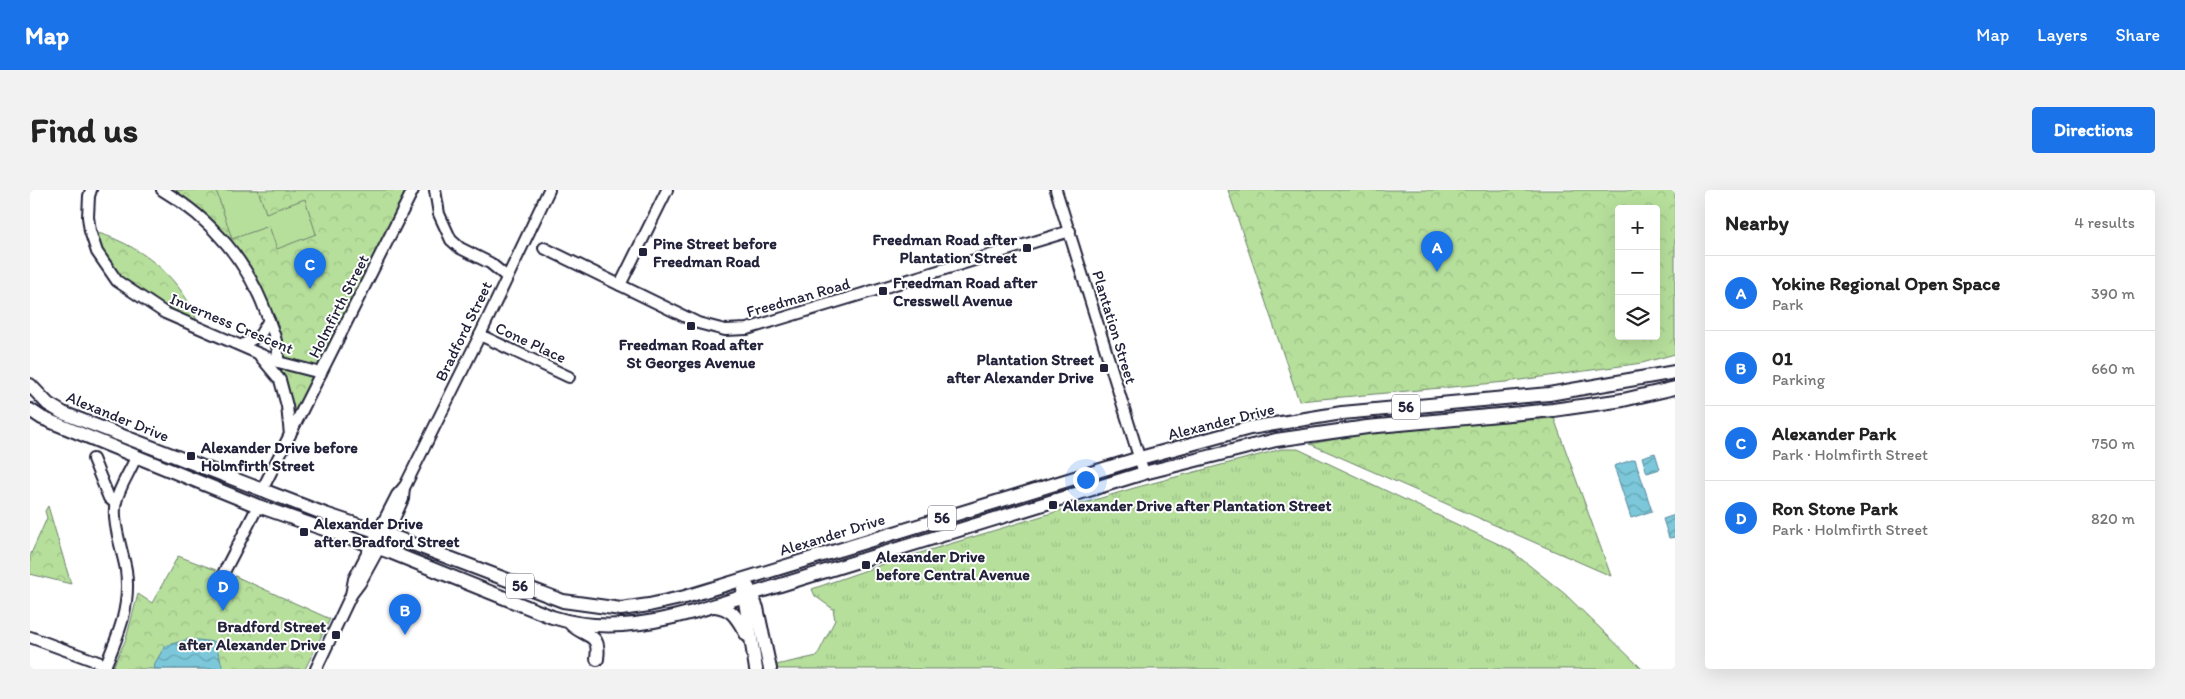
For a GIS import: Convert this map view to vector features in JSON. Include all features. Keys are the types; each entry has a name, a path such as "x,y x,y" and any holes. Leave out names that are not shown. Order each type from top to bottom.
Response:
{"main road":[{"name":"Alexander Drive","path":"30,385 48,404 64,413 262,490 548,596 578,604 605,608 638,607 660,603 1140,458 1250,428 1342,413 1549,394 1675,372"},
{"name":"Alexander Drive","path":"30,410 42,418 258,506 375,548 569,622 594,625 633,625 663,620 715,606 783,583 1144,473 1276,440 1367,427 1562,409 1623,400 1675,388"},
{"path":"743,578 747,595 750,642 756,669"},
{"path":"760,621 764,604 770,595 783,583"},
{"path":"747,595 760,621 770,669"},
{"path":"715,606 726,607 733,613 750,642"},
{"path":"569,622 577,630 595,638 599,645 598,659"}],"street":[{"name":"Inverness Crescent","path":"91,190 88,217 90,231 98,252 117,281 165,313 242,345 259,355 321,373"},
{"path":"162,190 177,199 208,224 229,246 249,274 269,320 278,347 278,362"},
{"name":"Holmfirth Street","path":"262,490 413,190"},
{"path":"435,190 439,214 451,240 460,248 490,263 507,277"},
{"name":"Bradford Street","path":"316,669 351,595 354,579 375,548 397,495 404,486 480,335 549,190"},
{"path":"620,285 667,190"},
{"name":"Plantation Street","path":"1056,190 1144,473"},
{"name":"Freedman Road","path":"544,248 710,327 737,330 748,329 1070,231"},
{"path":"242,345 260,335 269,320"},
{"name":"Cone Place","path":"480,335 568,377"},
{"path":"259,355 280,380 287,406 290,436"},
{"path":"30,637 105,667 118,638 127,595 126,571 115,514 115,503 136,457"},
{"path":"93,459 109,498 115,503"},
{"path":"221,584 224,572 258,506"}],"green space":[{"path":"163,190 413,190 290,437 280,380 259,355 278,362 279,347 229,246"},
{"path":"216,190 258,190 266,213 305,199 316,234 277,249 269,226 232,239"},
{"path":"1228,190 1675,190 1675,354 1642,363 1506,382 1299,401"},
{"path":"90,231 108,236 125,244 142,253 157,265 183,294 193,310 199,327 117,281"},
{"path":"1554,418 1611,576 1310,444 1367,433"},
{"path":"1282,449 1298,449 1509,549 1565,594 1642,669 778,669 776,665 817,656 835,620 833,609 815,596 812,589 884,564 1134,488"},
{"path":"48,506 71,584 30,574 30,556 47,518 45,511"},
{"path":"178,556 216,570 211,589 229,595 235,576 330,619 305,669 112,669 126,639 138,594 152,603"}],"water":[{"path":"1655,453 1660,469 1647,473 1642,457"},
{"path":"1635,459 1652,511 1631,518 1614,466"},
{"path":"1675,515 1675,537 1669,538 1663,519"},
{"path":"189,639 215,642 223,669 154,669 155,663 165,646"}],"place":[{"name":"Freedman Road after Plantation Street","path":"1027,248"},
{"name":"Pine Street before Freedman Road","path":"643,252"},
{"name":"Yokine Regional Open Space","path":"1437,272"},
{"name":"Alexander Park","path":"310,289"},
{"name":"Freedman Road after Cresswell Avenue","path":"883,291"},
{"name":"Freedman Road after St Georges Avenue","path":"691,326"},
{"name":"Plantation Street after Alexander Drive","path":"1104,368"},
{"name":"Alexander Drive before Holmfirth Street","path":"191,456"},
{"name":"Alexander Drive after Plantation Street","path":"1053,505"},
{"name":"Alexander Drive after Bradford Street","path":"304,532"},
{"name":"Alexander Drive before Central Avenue","path":"866,565"},
{"name":"Ron Stone Park","path":"223,611"},
{"name":"Bradford Street after Alexander Drive","path":"336,635"},
{"name":"01","path":"405,635"}]}
